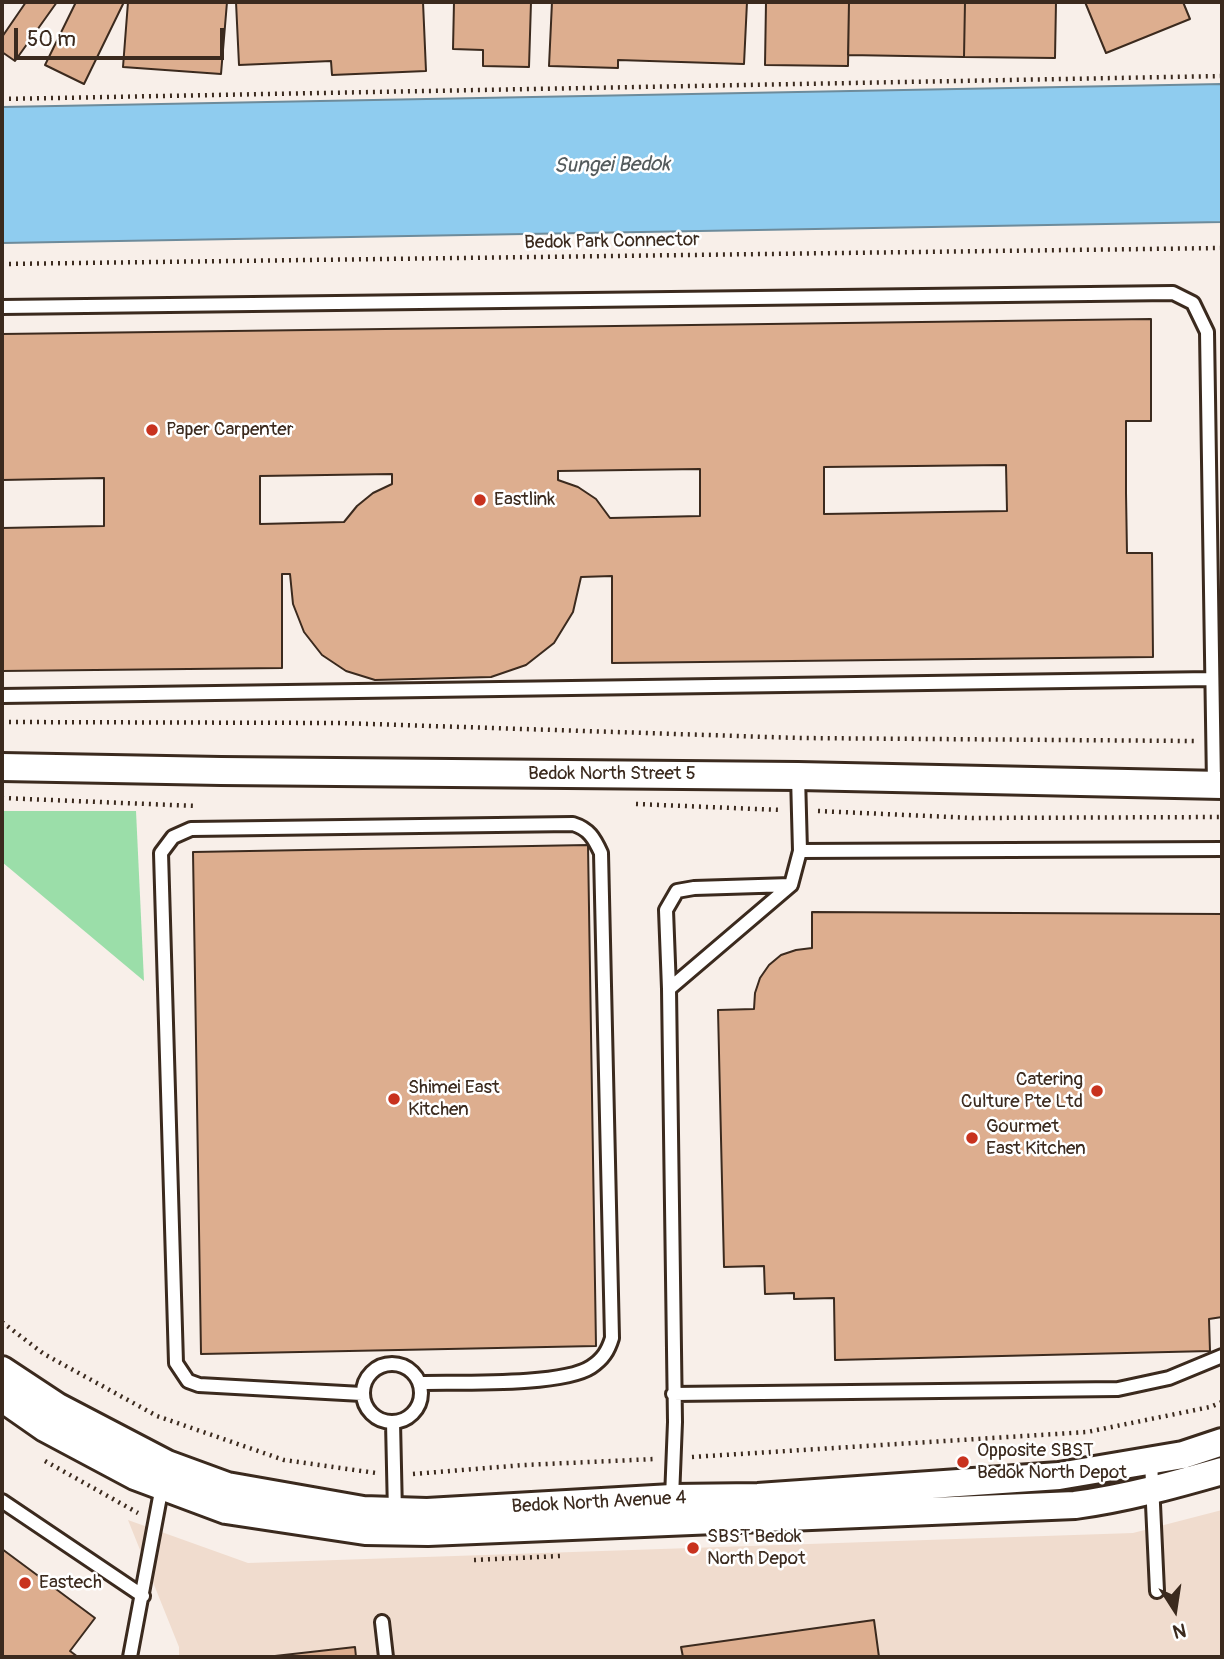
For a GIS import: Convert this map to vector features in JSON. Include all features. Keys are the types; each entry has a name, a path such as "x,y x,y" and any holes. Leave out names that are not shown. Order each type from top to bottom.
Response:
{"street":[{"name":"Bedok North Street 5","path":"2,767 799,776 1218,784"},
{"name":"Bedok North Avenue 4","path":"2,1370 164,1476 226,1510 365,1531 395,1522 478,1510 672,1498 758,1497 1059,1476 1151,1461 1210,1448 1222,1442"},
{"name":"Bedok North Avenue 4","path":"2,1398 45,1428 135,1476 164,1476"},
{"name":"Bedok North Avenue 4","path":"395,1522 1075,1504 1154,1491 1222,1471"}],"lane":[{"path":"2,307 1173,293 1193,303 1207,332 1213,741 1218,784"},
{"path":"2,696 1212,679"},
{"path":"670,989 791,885 800,850 799,776"},
{"path":"362,1394 199,1385 188,1381 176,1363 161,853 173,837 191,829 573,824 592,835 601,853 612,1338 607,1353 589,1368 558,1379 420,1383"},
{"path":"800,850 1222,849"},
{"path":"672,1498 670,989 666,910 677,891 694,888 791,885"},
{"path":"673,1394 1118,1389 1169,1378 1222,1356"},
{"path":"386,1364 400,1364 412,1371 420,1383 421,1397 416,1410 406,1419 393,1422 378,1419 367,1408 362,1394 365,1380 374,1369 386,1364"},
{"path":"393,1422 395,1522"},
{"path":"1151,1461 1157,1591"},
{"path":"130,1657 164,1476"},
{"path":"2,1501 143,1596"},
{"path":"382,1622 386,1657"}],"path":[{"path":"2,99 1222,76"},
{"name":"Bedok Park Connector","path":"2,264 1222,248"},
{"path":"2,722 340,723 799,738 1213,741"},
{"path":"2,798 205,806"},
{"path":"626,804 973,818 1222,817"},
{"path":"2,1322 44,1354 157,1416 284,1460 393,1475 1087,1432 1210,1407 1222,1402"}],"shaded area":[{"path":"1222,1510 1222,1657 179,1657 179,1647 128,1520 248,1563 1133,1533"}],"green space":[{"path":"2,811 136,811 144,981 2,862"}],"water":[{"name":"Sungei Bedok","path":"1222,84 1222,222 2,243 2,107"}],"building":[{"path":"26,2 57,2 15,61 2,52 2,37"},
{"path":"76,2 124,2 84,84 45,65"},
{"path":"128,2 227,2 221,74 123,67"},
{"path":"236,2 423,2 426,71 332,75 331,61 239,65"},
{"path":"454,2 531,2 529,67 483,66 483,50 453,49"},
{"path":"552,2 747,2 744,64 618,60 618,68 549,66"},
{"path":"766,2 849,2 848,66 765,65"},
{"path":"849,2 965,2 964,57 848,55"},
{"path":"965,2 1056,2 1055,58 964,57"},
{"path":"1085,2 1183,2 1190,19 1106,53"},
{"name":"Eastlink","path":"1151,319 1151,421 1126,421 1126,493 1127,553 1152,553 1153,657 612,663 612,576 581,577 573,612 554,643 526,665 491,677 375,680 346,671 322,655 304,632 293,604 290,574 282,574 282,668 2,671 2,528 104,526 104,478 2,480 2,334","holes":["1006,465 1007,511 824,514 824,467","700,469 700,516 610,518 596,499 578,487 558,480 558,471","392,474 392,484 373,493 357,506 344,522 260,524 260,476"]},
{"name":"Shimei East Kitchen","path":"588,845 596,1346 201,1354 193,852"},
{"name":"Gourmet East Kitchen","path":"812,912 1222,914 1222,1317 1209,1319 1210,1351 835,1360 834,1298 794,1299 794,1293 765,1294 764,1266 724,1267 718,1010 754,1009 760,978 769,965 781,955 812,948"},
{"name":"Eastech","path":"2,1549 95,1618 70,1651 78,1657 2,1657"},
{"path":"874,1620 879,1657 683,1657 681,1647"},
{"path":"355,1647 356,1657 266,1657"}],"place":[{"name":"Paper Carpenter","path":"152,430"},
{"name":"Eastlink","path":"480,500"},
{"name":"Catering Culture Pte Ltd","path":"1097,1091"},
{"name":"Shimei East Kitchen","path":"394,1099"},
{"name":"Gourmet East Kitchen","path":"972,1138"},
{"name":"Opposite SBST Bedok North Depot","path":"963,1462"},
{"name":"SBST Bedok North Depot","path":"693,1548"},
{"name":"Eastech","path":"25,1583"}]}
